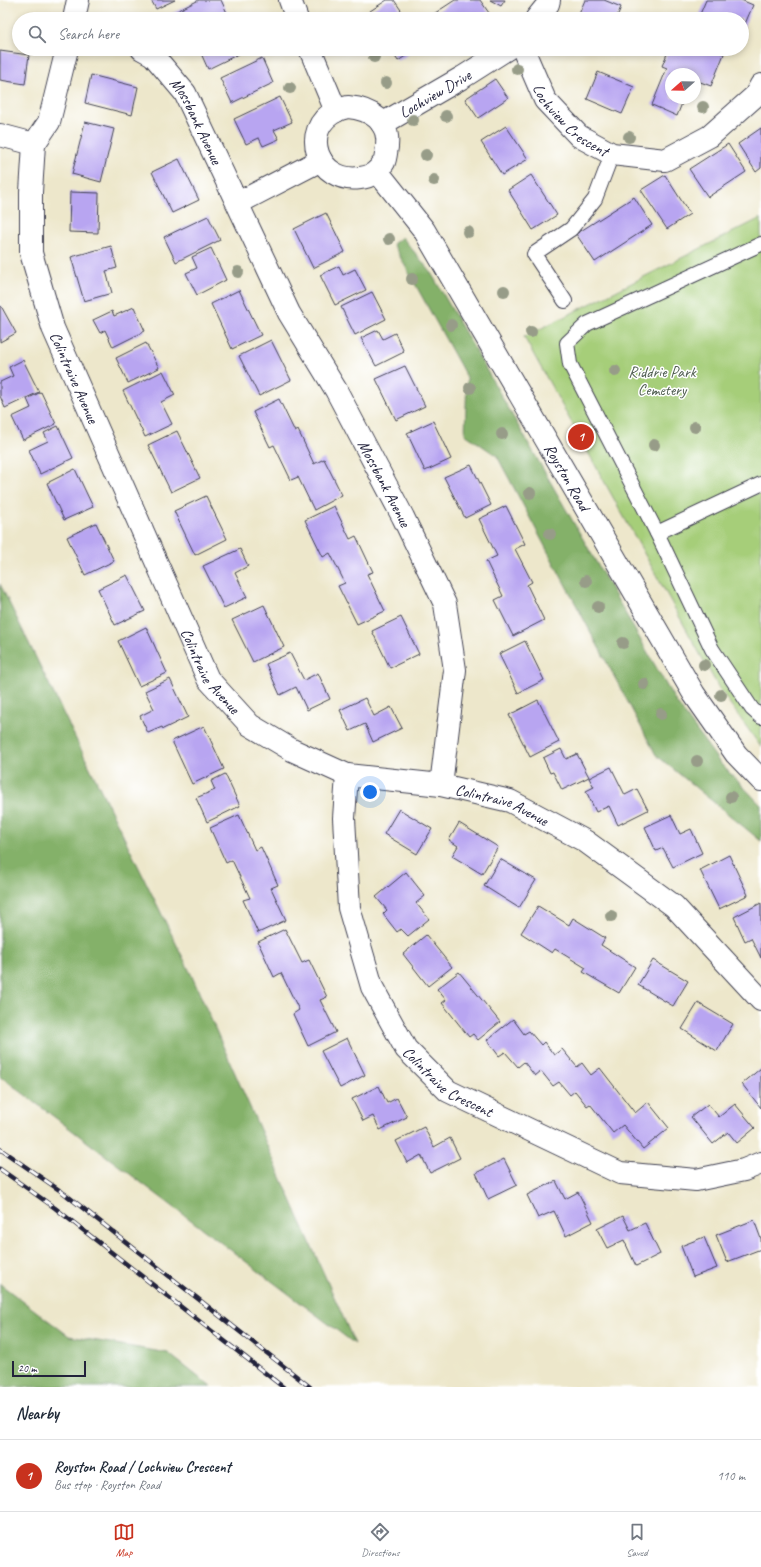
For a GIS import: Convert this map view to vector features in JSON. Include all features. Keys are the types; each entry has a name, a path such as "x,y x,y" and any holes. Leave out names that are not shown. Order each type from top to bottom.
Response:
{"street":[{"path":"75,12 78,0"},
{"path":"290,0 295,12"},
{"path":"542,12 548,4 549,0"},
{"path":"0,135 34,144 49,122 64,56"},
{"name":"Mossbank Avenue","path":"154,56 185,93 289,314 336,390 403,517 445,604 455,670 441,785"},
{"path":"313,56 336,111"},
{"name":"Lochview Drive","path":"382,124 496,56"},
{"name":"Lochview Crescent","path":"526,56 545,100 579,136 612,154 665,160 710,136 755,96 761,85"},
{"path":"348,107 360,108 372,113 385,128 388,141 384,160 378,171 367,177 355,179 342,178 331,172 321,160 318,154 316,142 318,130 325,119 336,111 348,107"},
{"name":"Colintraive Avenue","path":"34,144 31,192 30,253 53,328 208,679 250,725 292,750 347,775 441,785 510,801 585,841 674,906 761,1000"},
{"path":"238,203 321,160"},
{"name":"Royston Road","path":"378,171 424,230 694,694 736,754 761,780"},
{"name":"Colintraive Crescent","path":"347,775 344,818 349,908 372,987 406,1049 448,1091 620,1172 696,1180 744,1170 761,1163"}],"lane":[{"path":"565,301 534,254 571,229 595,199 612,154"},
{"path":"761,244 587,324 567,343 570,364 657,533 712,649 752,709 761,717"},
{"path":"657,533 761,484"}],"green space":[{"name":"Riddrie Park Cemetery","path":"761,218 761,747 720,690 524,337"},
{"path":"402,237 430,271 676,702 720,763 761,805 761,841 656,755 497,456 465,434 467,378 393,244"},
{"path":"0,584 191,974 355,1344 0,1076"},
{"path":"0,1284 69,1336 168,1353 211,1387 0,1387"}],"building":[{"path":"151,0 175,0 156,9"},
{"path":"199,0 221,0 227,12 175,12"},
{"path":"387,0 394,0 402,12 369,12"},
{"path":"455,0 480,0 488,12 437,12"},
{"path":"490,0 505,0 501,6"},
{"path":"585,0 604,0 621,7 619,12 580,12"},
{"path":"706,0 741,0 753,5 749,14 749,12 701,12"},
{"path":"0,51 12,53 12,56 29,56 25,84 0,80"},
{"path":"202,56 235,56 208,69"},
{"path":"395,56 406,56 398,61"},
{"path":"666,56 723,56 711,86 701,82 701,68 667,68 662,66"},
{"path":"262,58 273,83 232,103 220,78"},
{"path":"598,72 634,87 622,114 587,99"},
{"path":"665,73 665,104 682,104 677,116 652,105"},
{"path":"91,75 138,87 132,115 85,103"},
{"path":"495,79 508,98 478,118 465,99"},
{"path":"280,97 292,122 274,130 279,139 263,146 259,138 246,144 234,119"},
{"path":"85,122 114,129 101,182 72,174"},
{"path":"506,126 528,159 502,175 481,142"},
{"path":"761,128 761,168 756,172 738,144"},
{"path":"728,144 746,172 708,197 689,169"},
{"path":"179,159 199,200 172,213 152,172"},
{"path":"531,175 557,215 533,230 508,190"},
{"path":"665,175 690,214 667,229 641,190"},
{"path":"70,192 99,193 98,233 69,232"},
{"path":"634,197 652,225 595,262 576,234"},
{"path":"326,213 345,252 313,268 294,229"},
{"path":"208,216 220,240 176,262 164,237"},
{"path":"111,246 117,268 106,271 112,293 84,301 71,257"},
{"path":"211,248 226,280 197,295 186,273 197,268 192,257"},
{"path":"339,266 343,275 355,269 366,290 335,305 320,275"},
{"path":"239,290 261,335 232,349 211,304"},
{"path":"372,292 386,319 355,335 341,307"},
{"path":"0,306 16,333 0,342"},
{"path":"134,307 145,331 113,347 105,330 100,333 93,320 112,311 114,316"},
{"path":"378,330 383,339 395,333 404,352 376,366 361,338"},
{"path":"271,340 291,380 259,396 239,356"},
{"path":"146,343 159,368 128,383 116,358"},
{"path":"23,360 39,392 5,408 0,396 0,382 13,376 9,367"},
{"path":"405,366 425,406 396,420 376,379"},
{"path":"163,371 175,395 161,402 172,424 145,437 123,391"},
{"path":"41,392 56,424 23,440 12,417 31,408 27,399"},
{"path":"279,399 295,432 298,430 314,464 324,459 342,495 314,510 298,477 291,480 274,445 270,447 253,412"},
{"path":"433,421 451,459 425,471 407,433"},
{"path":"58,426 73,458 40,474 29,450 48,441 44,433"},
{"path":"177,431 200,478 171,492 148,445"},
{"path":"471,465 491,505 465,518 444,477"},
{"path":"75,469 93,507 64,520 47,483"},
{"path":"206,496 227,539 195,555 174,511"},
{"path":"334,506 350,539 356,536 373,572 367,574 385,611 357,624 338,586 345,583 330,553 323,557 305,520"},
{"path":"506,506 525,544 515,549 532,582 527,585 544,620 513,636 495,600 503,596 486,561 497,556 479,519"},
{"path":"96,523 114,561 85,575 67,537"},
{"path":"240,549 248,566 235,573 247,597 224,608 203,566"},
{"path":"127,575 145,611 115,625 98,589"},
{"path":"264,605 284,647 253,662 232,620"},
{"path":"401,617 419,654 390,668 372,631"},
{"path":"146,627 167,673 139,686 118,641"},
{"path":"525,641 544,680 518,693 499,654"},
{"path":"290,653 304,680 318,673 330,699 307,710 296,687 280,695 266,664"},
{"path":"170,679 188,717 163,729 162,727 148,733 140,716 154,709 145,691"},
{"path":"365,698 374,716 391,707 402,728 373,742 365,724 350,731 340,710"},
{"path":"538,700 559,742 530,757 509,715"},
{"path":"204,726 224,769 192,784 172,741"},
{"path":"561,749 566,759 577,754 589,777 562,790 553,772 550,773 543,758"},
{"path":"611,767 625,795 637,789 648,810 618,825 609,806 596,812 586,791 594,787 589,778"},
{"path":"225,774 240,806 207,822 196,798 215,790 211,781"},
{"path":"399,809 432,829 417,854 384,834"},
{"path":"239,815 255,850 261,847 278,885 271,888 286,920 258,933 243,900 250,898 232,860 226,863 210,828"},
{"path":"671,815 680,834 691,829 702,853 673,867 663,848 656,851 645,827"},
{"path":"459,823 498,847 482,874 452,856 458,846 449,840"},
{"path":"729,855 748,895 719,909 700,870"},
{"path":"500,859 536,880 519,908 484,886"},
{"path":"406,872 425,896 416,903 429,919 408,936 401,929 397,932 383,914 387,910 376,897"},
{"path":"761,903 761,958 751,938 745,941 734,917"},
{"path":"538,906 569,925 573,918 605,938 601,945 635,967 619,993 583,972 586,968 555,949 552,953 521,933"},
{"path":"285,929 302,963 309,960 327,997 320,1000 336,1032 308,1046 293,1014 299,1010 281,973 274,977 258,942"},
{"path":"426,935 452,967 428,986 403,954"},
{"path":"653,960 688,981 673,1006 638,985"},
{"path":"459,972 500,1022 478,1040 473,1034 469,1037 442,1003 446,1000 437,989"},
{"path":"698,1003 733,1024 717,1051 682,1029"},
{"path":"513,1019 524,1034 529,1031 541,1045 544,1042 554,1055 562,1049 577,1067 582,1063 591,1075 600,1068 635,1113 648,1102 669,1128 643,1149 623,1125 613,1133 590,1104 587,1106 575,1091 570,1095 559,1082 553,1086 541,1071 535,1076 524,1062 518,1067 505,1052 499,1056 487,1040"},
{"path":"347,1038 365,1075 340,1088 321,1051"},
{"path":"761,1068 761,1108 742,1084"},
{"path":"379,1086 387,1103 397,1098 407,1117 380,1130 373,1116 363,1121 352,1099"},
{"path":"708,1104 719,1117 735,1104 755,1128 737,1143 728,1132 713,1144 691,1117"},
{"path":"424,1127 434,1147 450,1138 460,1158 430,1173 421,1155 407,1163 396,1141"},
{"path":"504,1159 517,1185 488,1199 476,1173"},
{"path":"556,1181 565,1199 578,1192 593,1222 566,1236 554,1211 538,1218 527,1195"},
{"path":"623,1216 630,1230 645,1223 660,1254 636,1266 624,1240 607,1248 597,1229"},
{"path":"754,1220 761,1239 761,1249 727,1262 716,1235"},
{"path":"704,1237 717,1268 693,1277 681,1246"}],"railway":[{"path":"0,1149 65,1194 310,1387"},
{"path":"0,1169 55,1208 283,1387"}],"place":[{"name":"Royston Road / Lochview Crescent","path":"581,437"}]}
